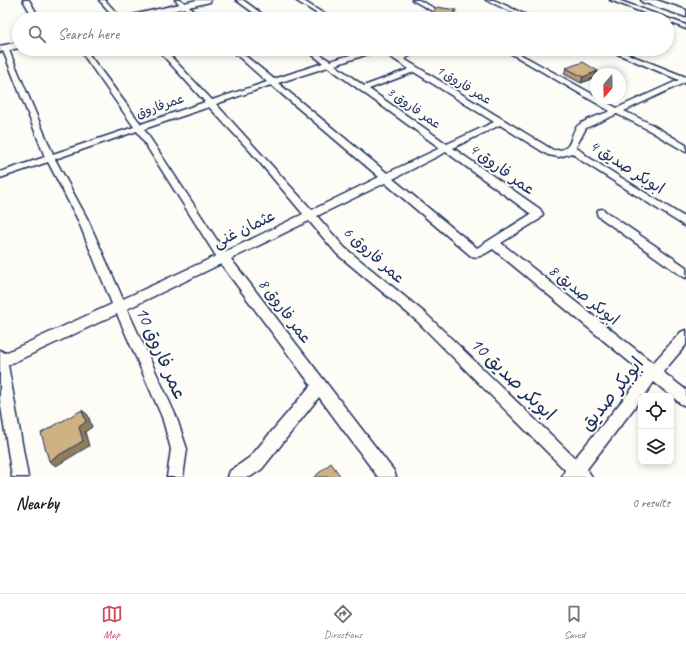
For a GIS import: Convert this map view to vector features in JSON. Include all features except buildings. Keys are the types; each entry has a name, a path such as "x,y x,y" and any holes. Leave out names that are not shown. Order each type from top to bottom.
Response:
{"highway":[{"path":"646,0 686,14"},
{"path":"667,0 686,6"}],"street":[{"path":"26,0 33,12"},
{"path":"102,0 113,12"},
{"path":"153,12 181,3 207,0"},
{"path":"239,0 256,12"},
{"path":"298,0 318,12"},
{"path":"415,0 438,12"},
{"path":"489,0 514,12"},
{"path":"613,0 646,12"},
{"path":"181,3 192,12"},
{"path":"674,22 686,27"},
{"name":"عمر فاروق 10","path":"3,48 26,97 50,158 83,220 118,306 169,416 179,449 175,477"},
{"name":"عمر فاروق 8","path":"87,56 139,128 223,258 388,477"},
{"name":"عمر فاروق 6","path":"167,56 253,149 341,251 421,317"},
{"path":"241,56 475,253 493,243"},
{"name":"عمر فاروق 3","path":"318,56 448,148"},
{"path":"329,63 353,56"},
{"name":"عمر فاروق 1","path":"394,56 551,153 560,154 568,152 572,148"},
{"path":"399,59 405,56"},
{"path":"519,56 615,110 648,126 686,149"},
{"path":"626,56 686,80"},
{"name":"عمرفاروق","path":"0,175 329,63"},
{"path":"365,88 414,69"},
{"path":"572,148 582,126 615,110 663,92 686,80"},
{"name":"عثمان غنی","path":"1,360 223,258 385,177 500,122"},
{"name":"عمر فاروق 4","path":"448,148 538,214 493,243"},
{"name":"ابوبکر صدیق 4","path":"572,148 585,159 686,223"},
{"path":"602,213 686,273"},
{"name":"ابوبکر صدیق 8","path":"493,243 686,399"},
{"name":"ابوبکر صدیق 10","path":"421,317 577,475"},
{"name":"ابوبکر صدیق","path":"577,475 653,373 686,336"},
{"path":"1,360 19,474"},
{"path":"236,477 256,463 320,386"}]}
